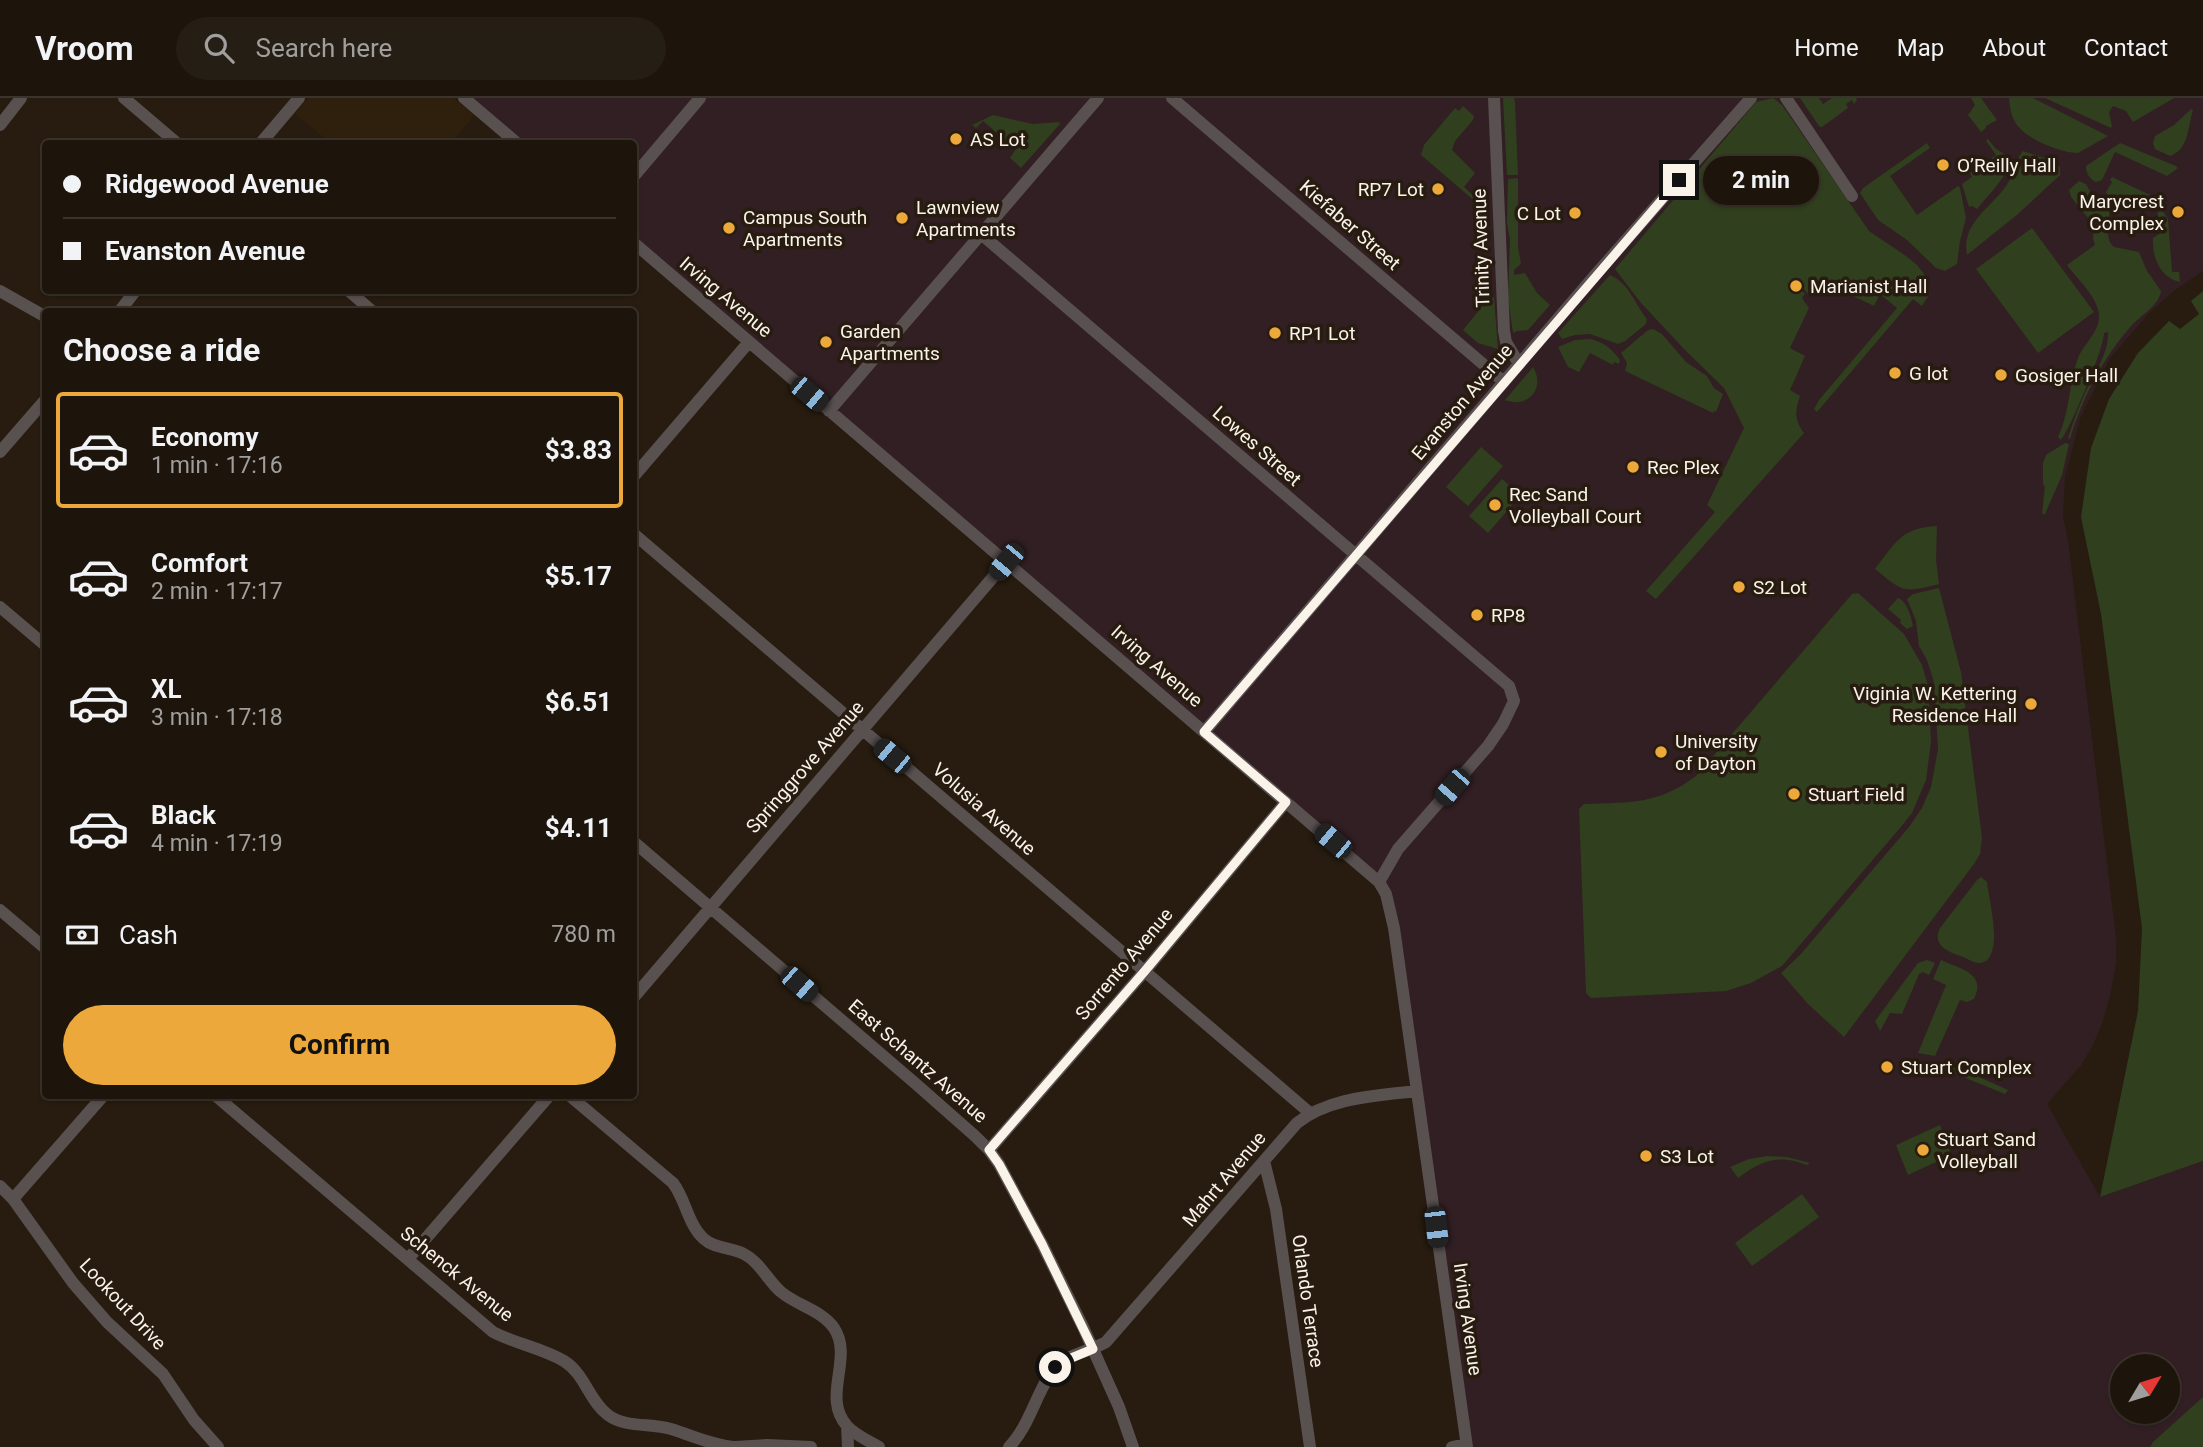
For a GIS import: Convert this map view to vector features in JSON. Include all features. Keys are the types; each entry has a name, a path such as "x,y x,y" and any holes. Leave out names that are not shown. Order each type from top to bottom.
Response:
{"street":[{"path":"0,125 21,98"},
{"path":"124,98 173,140"},
{"path":"263,140 299,98"},
{"path":"464,98 513,140"},
{"path":"637,172 700,98"},
{"path":"829,411 1098,98"},
{"name":"Kiefaber Street","path":"1172,98 1504,382"},
{"name":"Trinity Avenue","path":"1494,98 1504,331 1506,342 1519,364"},
{"name":"Evanston Avenue","path":"1204,732 1519,364 1752,98"},
{"path":"1786,98 1852,196"},
{"name":"Lowes Street","path":"981,234 1509,686 1514,701 1496,735 1398,849 1379,882"},
{"name":"Irving Avenue","path":"637,246 1379,882 1386,894 1394,928 1467,1445"},
{"path":"0,291 42,315"},
{"path":"122,308 133,294"},
{"path":"353,294 368,308"},
{"path":"637,473 749,342"},
{"path":"0,452 42,404"},
{"name":"Volusia Avenue","path":"637,537 1310,1113"},
{"name":"Springgrove Avenue","path":"637,993 1006,562"},
{"path":"0,607 42,643"},
{"name":"Sorrento Avenue","path":"989,1150 1144,972 1286,802"},
{"name":"East Schantz Avenue","path":"637,845 989,1150 1042,1244 1093,1349 1119,1407 1133,1447"},
{"path":"0,911 42,947"},
{"name":"Mahrt Avenue","path":"1009,1447 1027,1421 1055,1367 1106,1342 1297,1123 1329,1104 1416,1091"},
{"path":"13,1199 100,1099"},
{"name":"Schenck Avenue","path":"220,1099 494,1332 509,1341 566,1362 609,1416 621,1422 655,1425 698,1440 734,1447 811,1447"},
{"path":"408,1259 546,1099"},
{"path":"574,1099 674,1183 704,1240 744,1254 755,1261 780,1292 821,1315 832,1325 841,1344 836,1402 846,1426 848,1447"},
{"name":"Orlando Terrace","path":"1264,1161 1276,1209 1310,1447"},
{"name":"Lookout Drive","path":"0,1186 13,1199 74,1283 107,1322 163,1374 194,1420 218,1447"},
{"path":"846,1426 878,1447"},
{"path":"1452,1447 1467,1445"}],"shaded area":[{"path":"308,98 453,98 474,115 454,140 327,140 295,114"},
{"name":"University of Dayton","path":"464,98 2203,98 2203,271 2175,290 2150,312 2110,358 2081,416 2065,476 2063,517 2116,938 2116,964 2102,1024 2092,1047 2082,1064 2047,1104 2100,1197 2203,1161 2203,1447 1467,1447 1386,894 637,246 637,140 514,140"}],"green space":[{"path":"1503,98 1514,98 1515,103 1518,175 1507,175"},
{"path":"1773,98 1782,105 1869,231 1917,265 1924,274 1930,293 1922,306 1913,299 1817,412 1814,409 1819,400 1897,308 1880,294 1874,306 1828,284 1810,296 1803,288 1798,290 1805,293 1802,298 1809,308 1790,348 1805,356 1790,390 1800,396 1796,415 1804,433 1656,599 1646,591 1715,512 1707,505 1744,428 1724,388 1641,303 1615,269 1756,102"},
{"path":"1800,98 1819,98 1823,104 1832,98 1857,100 1854,104 1852,100 1846,104 1848,108 1822,127"},
{"path":"1971,98 1981,98 1997,120 1981,132 1968,115 1975,105"},
{"path":"2009,98 2033,98 2108,136 2078,153 2052,147 2018,127 2012,115"},
{"path":"2045,98 2174,98 2133,122 2126,111 2113,106 2109,112 2111,128"},
{"path":"1463,106 1474,116 1473,120 1455,141 1452,150 1475,173 1464,187 1488,209 1484,209 1421,155 1424,145 1455,108 1459,111"},
{"path":"2193,110 2188,132 2180,149 2170,156 2155,149 2155,136 2174,125"},
{"path":"993,115 1033,124 1060,124 1021,168 1010,158 1016,149 983,121 976,128 972,125"},
{"path":"1988,139 1995,148 2010,158 2002,179 1977,209 1969,207 1962,184 1972,177 1970,173 1996,155 1986,141"},
{"path":"1927,143 1930,148 1890,176 1917,215 1958,186 1960,188 1966,218 1957,264 1945,271 1936,268 1907,240 1878,220 1860,193 1863,188"},
{"path":"2120,143 2178,168 2167,176 2115,152 2102,180 2096,182 2088,174 2086,166"},
{"path":"2023,151 2053,161 2060,167 2060,175 2018,214 1967,255 1966,244 1972,225 2006,186"},
{"path":"2112,177 2154,197 2158,204 2152,207 2139,196 2120,202 2112,200 2106,192"},
{"path":"1518,178 1518,247 1521,264 1514,270 1514,275 1525,273 1537,293 1550,305 1528,330 1513,333 1508,298 1508,179"},
{"path":"2079,181 2086,184 2093,197 2109,210 2108,234 2111,243 2114,247 2139,252 2147,271 2161,291 2154,305 2133,324 2103,364 2081,408 2070,439 2068,438 2079,408 2104,355 2108,332 2104,333 2086,388 2061,440 2058,437 2065,418 2078,358 2099,321 2095,302 2067,265 2095,245 2094,225 2071,197 2069,190"},
{"path":"2162,210 2168,219 2172,272 2179,272 2180,282 2162,271 2154,252 2153,238 2164,231 2157,213"},
{"path":"2032,228 2094,312 2038,353 1976,269"},
{"path":"1610,275 1627,288 1647,319 1646,324 1618,344 1590,334 1562,339 1558,333"},
{"path":"2203,291 2203,1161 2100,1197 2138,1011 2142,928 2101,614 2081,517 2091,448 2109,399 2138,353 2169,321 2180,329 2199,314 2191,301"},
{"path":"1494,297 1498,349 1478,343 1463,330 1488,299"},
{"path":"1653,329 1662,334 1686,362 1707,376 1714,388 1723,394 1716,412 1713,413 1625,371 1627,363 1621,353 1648,330"},
{"path":"1590,339 1611,349 1620,360 1619,364 1614,362 1613,365 1590,353 1579,372 1568,367 1558,347 1575,340"},
{"path":"1533,367 1537,382 1532,395 1521,402 1505,400"},
{"path":"2065,443 2069,444 2062,475 2045,514 2042,514 2045,486 2043,463 2046,455"},
{"path":"1481,447 1503,466 1468,506 1446,487"},
{"name":"Rec Sand Volleyball Court","path":"1502,479 1521,495 1488,533 1469,516"},
{"path":"1937,526 1936,560 1939,584 1918,589 1904,588 1875,569 1894,544 1907,533"},
{"path":"1939,588 1961,672 1982,838 1980,854 1844,1037 1808,1004 1781,973 1800,955 1909,827 1922,808 1931,787 1938,749 1934,682 1919,646 1916,621 1907,599 1913,594"},
{"name":"Stuart Field","path":"1858,593 1904,634 1922,665 1928,686 1931,742 1926,780 1912,813 1782,966 1751,983 1726,991 1591,998 1586,993 1579,809 1584,804 1630,802 1656,797 1696,776 1852,594"},
{"path":"1898,598 1906,606 1911,618 1913,626 1907,629 1888,609"},
{"path":"1981,877 1987,882 1994,938 1990,956 1979,963 1943,947 1938,934"},
{"path":"1927,960 1935,963 1929,975 1923,972 1919,974 1902,1014 1890,1013 1880,1031 1875,1021 1918,963"},
{"path":"1941,960 1969,973 1977,983 1977,990 1974,999 1967,1002 1960,1000 1935,1056 1918,1053 1946,985 1933,979"},
{"path":"1944,1061 2008,1090 2005,1094 1941,1068"},
{"name":"Stuart Sand Volleyball","path":"1940,1125 1951,1155 1908,1175 1896,1145"},
{"path":"1787,1157 1810,1163 1807,1165 1787,1160 1771,1161 1738,1178 1730,1167 1749,1159"},
{"path":"1802,1194 1819,1217 1752,1266 1735,1243"},
{"path":"2203,1397 2203,1447 2150,1447 2173,1424 2180,1424 2180,1418"}],"place":[{"name":"AS Lot","path":"956,139"},
{"name":"O’Reilly Hall","path":"1943,165"},
{"name":"RP7 Lot","path":"1438,189"},
{"name":"Marycrest Complex","path":"2178,212"},
{"name":"C Lot","path":"1575,213"},
{"name":"Lawnview Apartments","path":"902,218"},
{"name":"Campus South Apartments","path":"729,228"},
{"name":"Marianist Hall","path":"1796,286"},
{"name":"RP1 Lot","path":"1275,333"},
{"name":"Garden Apartments","path":"826,342"},
{"name":"G lot","path":"1895,373"},
{"name":"Gosiger Hall","path":"2001,375"},
{"name":"Rec Plex","path":"1633,467"},
{"name":"Rec Sand Volleyball Court","path":"1495,505"},
{"name":"S2 Lot","path":"1739,587"},
{"name":"RP8","path":"1477,615"},
{"name":"Viginia W. Kettering Residence Hall","path":"2031,704"},
{"name":"University of Dayton","path":"1661,752"},
{"name":"Stuart Field","path":"1794,794"},
{"name":"Stuart Complex","path":"1887,1067"},
{"name":"Stuart Sand Volleyball","path":"1923,1150"},
{"name":"S3 Lot","path":"1646,1156"}],"route":[{"path":"1055,1367 1093,1349 1042,1244 989,1150 1144,972 1286,802 1204,732 1679,180"}]}
